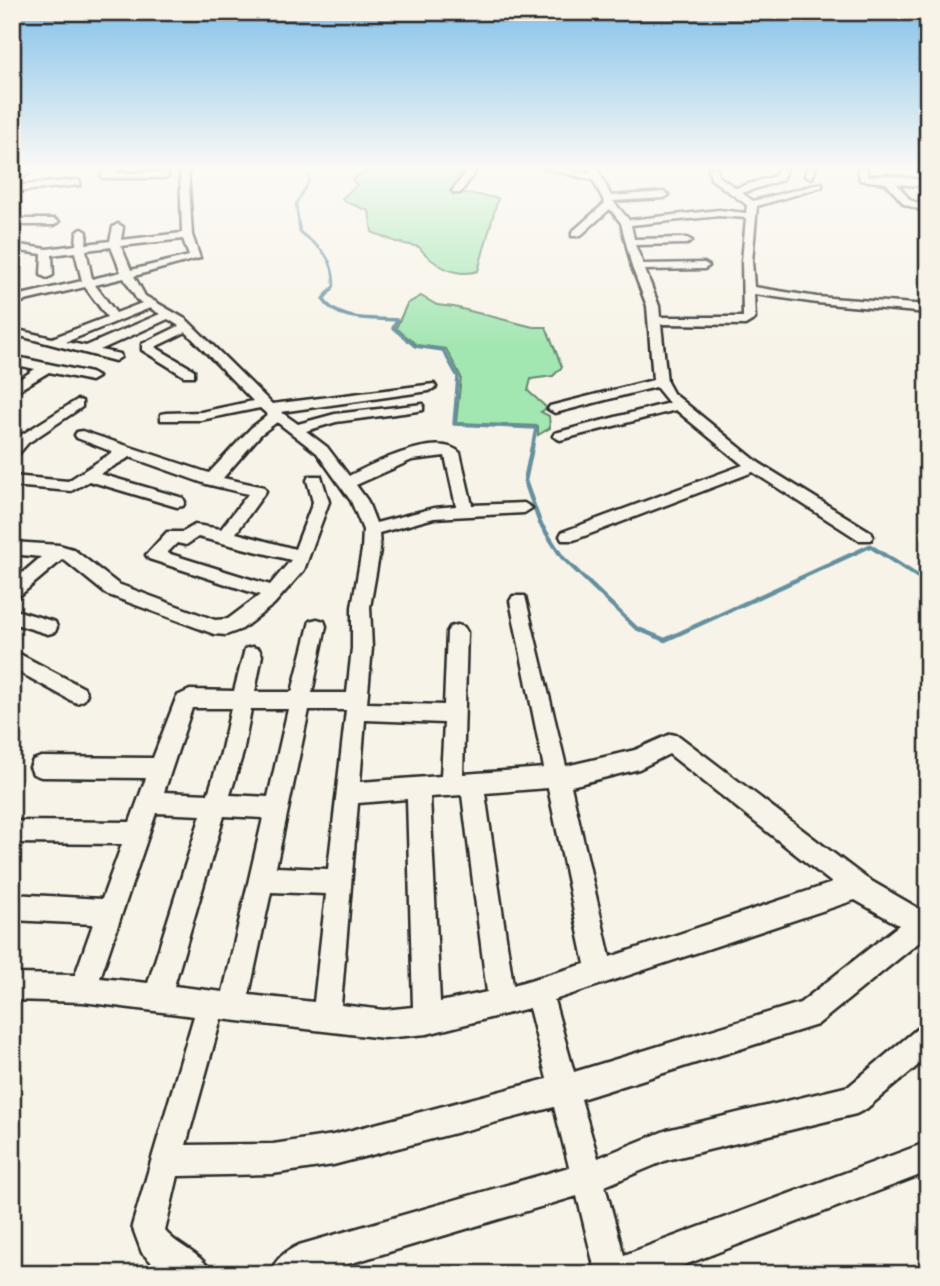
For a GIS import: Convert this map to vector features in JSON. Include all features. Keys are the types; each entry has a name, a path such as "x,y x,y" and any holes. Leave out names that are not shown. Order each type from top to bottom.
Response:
{"street":[{"path":"118,228 116,244 127,274 141,298 187,327 270,409 322,450 359,500 371,530 371,550 362,612 357,706 326,1017"},
{"path":"12,301 194,259 196,257 187,228"},
{"path":"576,234 579,228"},
{"path":"626,228 637,267 653,306 660,382 678,405 754,466 865,536"},
{"path":"654,320 749,319 751,228"},
{"path":"82,232 79,248 86,284 114,318"},
{"path":"12,247 47,252 116,244 151,235 187,235"},
{"path":"629,242 687,241"},
{"path":"47,252 47,275"},
{"path":"637,267 704,265"},
{"path":"748,290 817,300 928,309"},
{"path":"54,342 149,304"},
{"path":"89,350 168,315"},
{"path":"187,327 146,347 189,373"},
{"path":"22,335 115,357"},
{"path":"12,360 91,377"},
{"path":"13,388 47,367"},
{"path":"555,409 660,382"},
{"path":"166,417 270,409 429,387"},
{"path":"12,453 23,440 77,404"},
{"path":"560,436 678,405"},
{"path":"297,429 335,418 418,407"},
{"path":"212,480 256,431 270,409"},
{"path":"82,435 212,480 258,491 225,536"},
{"path":"347,484 392,460 415,454 447,451 452,453 465,510"},
{"path":"12,481 71,486 126,452"},
{"path":"568,536 754,466"},
{"path":"89,476 177,502"},
{"path":"12,548 59,551 74,557 111,589 215,627 226,628 235,624 289,578 302,556 321,502 315,480"},
{"path":"321,502 359,500"},
{"path":"371,530 434,513 524,508"},
{"path":"274,593 155,555 173,536 186,539 195,531 302,556"},
{"path":"12,592 59,551"},
{"path":"519,601 600,973"},
{"path":"12,616 48,627"},
{"path":"195,1274 159,1250 148,1238 148,1226 166,1161 222,1005 261,879 317,626"},
{"path":"457,632 454,715 462,784 502,1002"},
{"path":"157,998 232,753 252,655"},
{"path":"12,658 77,694"},
{"path":"83,989 184,702 190,699 243,698 454,715"},
{"path":"166,1161 273,1159 333,1150 565,1089 807,1015 925,926 857,887 671,743 621,765 573,776 348,793"},
{"path":"41,767 159,768"},
{"path":"418,789 427,1020"},
{"path":"148,802 277,808"},
{"path":"12,832 137,833"},
{"path":"261,879 339,882"},
{"path":"12,987 83,989 384,1024 427,1020 502,1002 600,973 857,887"},
{"path":"12,907 110,912"},
{"path":"538,991 615,1274 928,1157"},
{"path":"288,1272 299,1262 588,1177 667,1145 856,1099 928,1038"}],"green space":[{"path":"371,228 490,228 478,271 469,273 445,268 419,247 396,242 372,232"},
{"path":"421,296 437,305 533,327 546,327 562,367 553,376 531,379 528,391 547,408 541,412 549,416 550,428 538,435 538,426 456,423 461,377 446,349 417,345 396,328 407,304"}],"waterway":[{"path":"299,228 300,232 320,248 329,260 334,286 330,290"},
{"path":"332,289 323,299 337,312 356,317 397,320 393,328 415,346 443,350 458,377 454,424 536,428 532,449"},
{"path":"532,447 525,481 540,523 562,557 636,628 665,640 870,546 928,583"}]}
